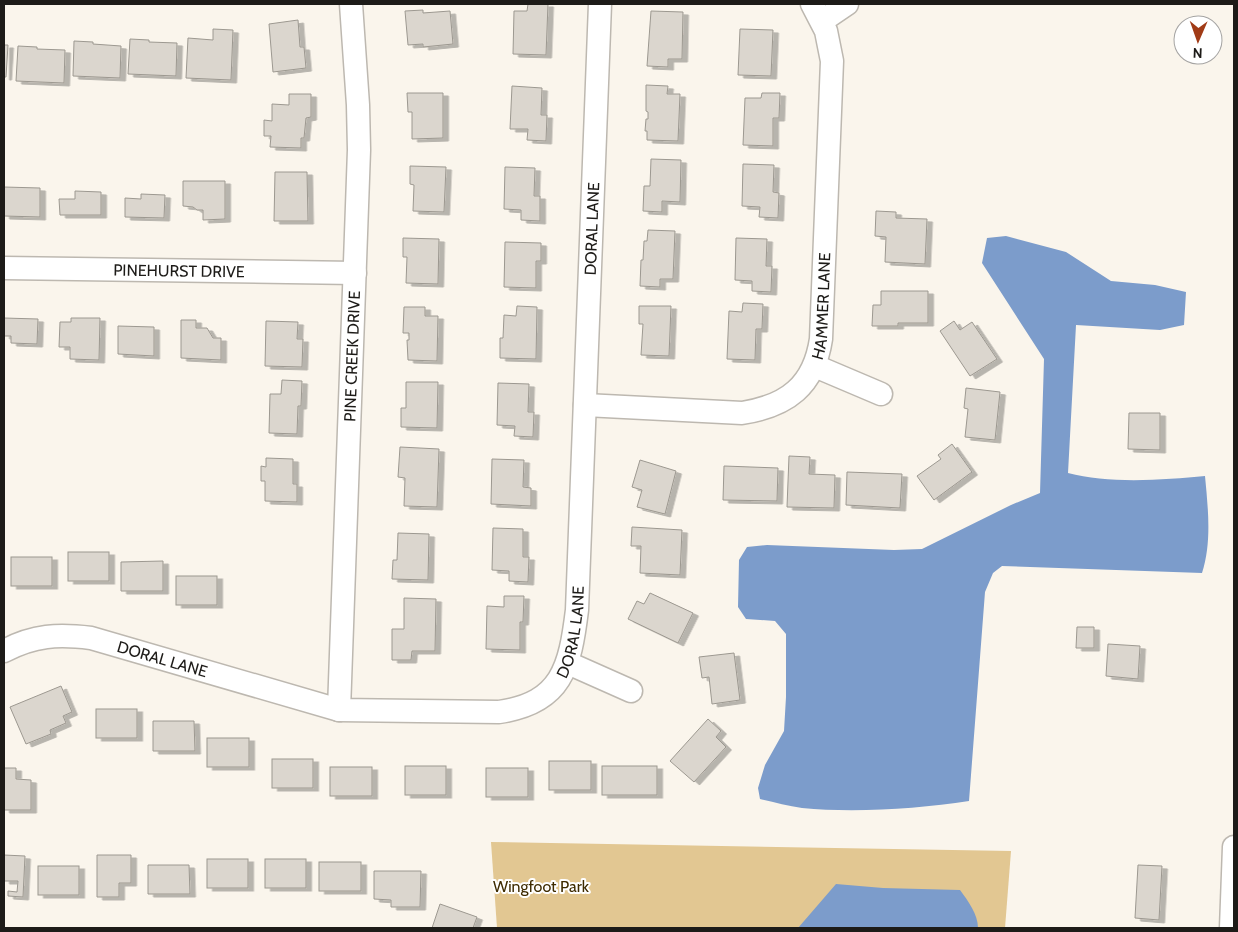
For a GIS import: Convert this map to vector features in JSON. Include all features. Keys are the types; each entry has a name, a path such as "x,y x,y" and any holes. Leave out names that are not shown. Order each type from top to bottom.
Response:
{"street":[{"name":"PINE CREEK DRIVE","path":"339,710 359,150 352,4"},
{"name":"DORAL LANE","path":"4,651 31,639 49,636 67,635 91,638 339,710 499,712 515,710 530,705 554,688 562,677 568,663 574,637 577,610 600,4"},
{"path":"817,12 847,4"},
{"name":"HAMMER LANE","path":"585,405 742,412 761,410 778,404 789,397 799,388 815,366 821,339 832,61 829,40 817,12"},
{"name":"PINEHURST DRIVE","path":"4,268 355,273"},
{"path":"815,366 881,394"},
{"path":"568,663 631,691"},
{"path":"1231,928 1234,847"}],"green space":[{"name":"Wingfoot Park","path":"491,842 1011,851 1005,928 497,928"}],"water":[{"path":"1006,236 1066,252 1111,281 1155,285 1186,292 1184,325 1160,330 1076,325 1068,473 1118,480 1154,480 1205,476 1208,537 1202,573 1002,566 993,573 985,592 969,801 907,808 842,810 802,808 760,799 758,788 765,765 784,731 786,634 775,621 746,619 738,607 739,560 747,547 767,545 894,550 922,549 1011,505 1040,493 1044,359 982,263 987,238"},
{"path":"836,884 883,888 960,890 974,913 978,928 798,928"}],"building":[{"path":"528,4 548,4 546,55 513,54 514,11 527,11"},
{"path":"423,10 423,13 450,11 453,44 423,47 423,44 408,45 405,11"},
{"path":"651,11 683,12 682,59 668,59 668,67 647,66"},
{"path":"298,20 300,47 304,47 306,68 273,72 269,24"},
{"path":"213,29 233,30 231,80 186,78 188,38 213,40"},
{"path":"740,29 773,30 771,76 738,75"},
{"path":"130,39 177,43 176,76 128,74"},
{"path":"74,41 121,46 120,78 73,76"},
{"path":"4,45 8,45 6,77 4,77"},
{"path":"18,46 65,50 64,83 16,81"},
{"path":"646,85 668,86 667,94 680,94 678,141 647,140 647,131 645,131 646,119 648,119 648,112 646,111"},
{"path":"512,86 542,88 541,115 547,115 546,141 527,140 528,129 510,129"},
{"path":"407,93 443,93 443,138 412,139 412,112 408,112"},
{"path":"762,93 780,93 779,118 773,118 773,146 743,145 745,98 761,98"},
{"path":"289,94 311,94 311,117 306,118 304,138 301,138 301,148 270,147 271,136 264,136 264,120 272,121 272,104 289,105"},
{"path":"651,159 681,160 680,202 662,201 662,212 643,211 644,186 650,186"},
{"path":"743,164 774,165 773,192 779,193 778,218 759,217 760,207 742,206"},
{"path":"410,166 446,167 444,212 413,211 414,185 410,184"},
{"path":"505,167 535,168 534,196 540,196 540,221 521,220 521,210 504,209"},
{"path":"275,172 307,172 308,221 274,221"},
{"path":"183,181 225,181 225,219 203,220 203,210 183,206"},
{"path":"4,187 40,188 40,217 4,216"},
{"path":"75,191 101,192 101,215 60,215 59,199 75,199"},
{"path":"141,194 165,195 164,218 125,217 125,198 141,199"},
{"path":"876,211 896,212 896,218 927,219 925,264 885,262 886,237 875,236"},
{"path":"648,230 675,231 673,279 660,279 660,287 640,286 641,260 643,260 644,241 647,241"},
{"path":"403,238 439,239 438,284 406,283 407,257 403,257"},
{"path":"736,238 767,239 766,266 772,266 771,292 752,291 752,281 735,280"},
{"path":"505,242 541,243 541,261 536,261 536,288 504,287"},
{"path":"881,291 928,291 928,323 898,323 898,326 872,326 873,305 881,305"},
{"path":"743,303 763,304 762,329 756,329 755,360 727,359 729,311 742,312"},
{"path":"517,306 537,307 536,359 500,358 500,338 503,338 504,315 516,316"},
{"path":"639,306 671,306 669,356 641,355 643,324 639,324"},
{"path":"404,307 425,307 425,316 438,316 437,361 408,360 407,340 409,340 409,333 403,333"},
{"path":"4,318 38,319 37,344 11,343 11,336 4,336"},
{"path":"71,318 100,318 99,360 70,359 70,347 59,347 60,322 71,322"},
{"path":"181,320 196,320 196,328 207,328 213,338 221,338 221,360 181,358"},
{"path":"266,321 298,322 297,339 303,339 302,367 265,366"},
{"path":"954,321 960,330 972,322 997,359 970,376 940,331"},
{"path":"118,326 154,327 154,356 118,354"},
{"path":"282,380 302,381 301,406 298,406 297,434 269,433 270,394 281,394"},
{"path":"406,382 438,382 437,428 401,427 401,408 406,408"},
{"path":"498,383 529,384 528,412 534,412 533,437 514,436 515,426 497,425"},
{"path":"966,388 1000,392 995,440 965,437 968,409 964,408"},
{"path":"1129,413 1160,413 1160,450 1128,449"},
{"path":"952,444 972,472 934,500 917,476 941,459 938,455"},
{"path":"400,447 439,449 437,507 404,506 405,478 398,477"},
{"path":"789,456 810,457 809,474 835,475 834,508 787,507"},
{"path":"266,458 293,459 293,484 297,484 297,502 265,501 265,481 261,481 261,466 266,467"},
{"path":"492,459 524,460 523,487 531,488 531,506 491,504"},
{"path":"640,460 676,471 665,514 637,507 642,490 632,487"},
{"path":"724,466 778,468 777,501 723,500"},
{"path":"847,472 902,474 900,508 846,505"},
{"path":"632,527 682,530 680,575 640,573 641,546 631,546"},
{"path":"493,528 523,529 523,557 529,557 528,582 509,581 509,571 492,570"},
{"path":"398,533 429,534 428,580 392,579 393,560 397,560"},
{"path":"68,552 109,552 109,581 68,581"},
{"path":"11,557 52,557 52,586 11,586"},
{"path":"163,561 163,591 121,591 121,562"},
{"path":"176,576 217,576 217,605 176,605"},
{"path":"650,593 693,613 678,643 628,619 637,601 644,604"},
{"path":"504,596 524,596 523,622 520,622 520,650 486,649 487,606 504,607"},
{"path":"404,598 436,599 435,651 412,651 411,660 392,660 392,629 404,629"},
{"path":"1077,627 1094,627 1094,648 1076,648"},
{"path":"1108,644 1140,646 1138,679 1106,676"},
{"path":"734,653 740,700 712,704 709,677 702,678 699,657"},
{"path":"61,686 72,712 63,716 66,723 50,730 51,734 26,744 10,707"},
{"path":"96,709 137,709 137,738 96,738"},
{"path":"708,719 721,731 716,737 726,747 694,782 670,761"},
{"path":"153,721 194,721 195,751 153,751"},
{"path":"207,738 249,738 249,767 207,767"},
{"path":"272,759 313,759 313,788 272,788"},
{"path":"549,761 591,761 591,790 549,790"},
{"path":"405,766 446,766 446,795 405,795"},
{"path":"602,766 657,766 657,795 602,795"},
{"path":"330,767 372,767 372,796 330,796"},
{"path":"4,768 16,768 16,779 31,780 31,810 4,810"},
{"path":"486,768 528,768 528,797 486,797"},
{"path":"4,855 25,856 23,897 8,896 8,891 17,892 18,881 4,881"},
{"path":"97,855 131,855 131,883 119,883 119,897 97,897"},
{"path":"207,859 248,859 248,888 207,888"},
{"path":"265,859 306,859 306,888 265,888"},
{"path":"319,862 361,862 361,891 319,891"},
{"path":"148,865 189,865 190,894 148,894"},
{"path":"1138,865 1162,866 1159,920 1135,918"},
{"path":"38,866 79,866 79,895 38,895"},
{"path":"374,871 421,871 420,907 391,907 391,900 374,899"},
{"path":"440,904 477,917 473,928 432,928"}]}
